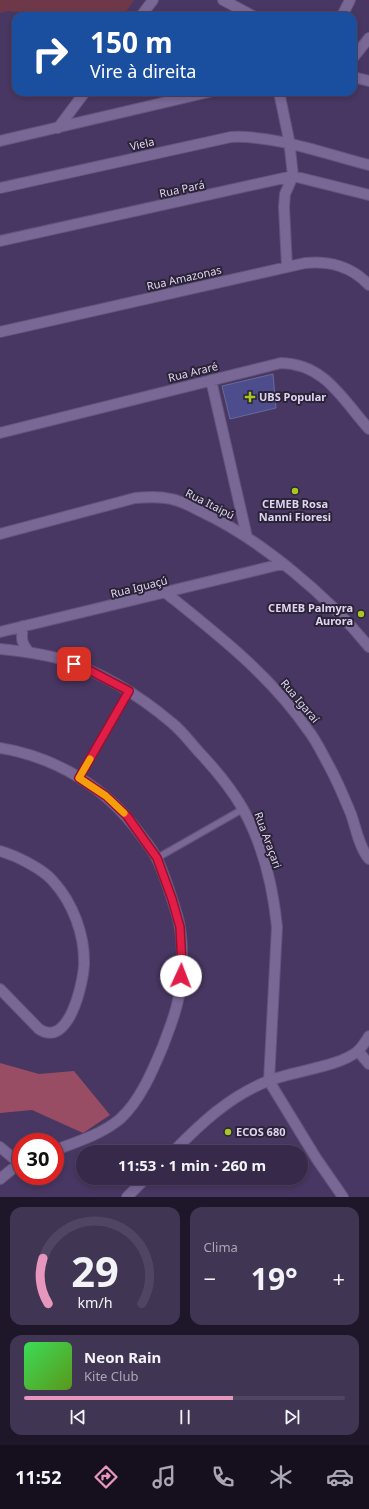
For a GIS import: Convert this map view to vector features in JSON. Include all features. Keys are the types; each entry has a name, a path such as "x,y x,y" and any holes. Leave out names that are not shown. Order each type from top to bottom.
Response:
{"street":[{"path":"144,12 153,0"},
{"path":"223,0 246,12"},
{"path":"344,12 350,0"},
{"path":"357,53 369,38"},
{"path":"357,78 369,81"},
{"path":"58,128 82,96"},
{"path":"0,141 193,96"},
{"path":"280,96 289,144 293,176 285,194 284,207 287,267"},
{"name":"Viela","path":"0,188 231,137 259,138 289,144 369,166"},
{"name":"Rua Pará","path":"0,241 293,176 369,195"},
{"name":"Rua Amazonas","path":"0,332 305,263 320,262 337,264 355,272 369,285"},
{"name":"Rua Araré","path":"0,433 281,363 294,363 307,367 321,375 333,386 369,429"},
{"path":"211,380 247,538"},
{"name":"Rua Itaipú","path":"0,534 135,498 155,496 172,499 213,517 247,538 282,564 324,600 369,647"},
{"name":"Rua Iguaçú","path":"0,632 282,564"},
{"name":"Rua Igaraí","path":"166,593 221,637 251,664 286,701 309,730 340,788 360,843 369,859"},
{"path":"23,626 21,635 22,642 29,652"},
{"name":"Rua Araçari","path":"0,649 29,652 59,659 89,670 129,691 173,724 231,789 243,809 257,839 267,869 275,907 277,927 269,1081"},
{"path":"0,748 21,752 43,760 79,778 106,796 127,816 157,858 172,899 180,927 182,965 179,1000 165,1041 151,1073 139,1095 121,1118 88,1137 64,1146"},
{"path":"0,852 9,854 33,866 52,880 68,901 78,923 82,940 84,965 80,990 73,1012 63,1025 51,1032 43,1032 39,1029 0,989"},
{"path":"180,1145 200,1124 240,1096 269,1081 345,1059 358,1051 369,1036"},
{"path":"358,1051 369,1064"},
{"path":"269,1081 316,1158 342,1197"},
{"path":"0,1147 12,1156"},
{"path":"0,1179 12,1169"},
{"path":"126,1197 139,1185"}],"lane":[{"path":"79,778 129,691"},
{"path":"157,858 243,809"}],"shaded area":[{"path":"0,0 134,0 126,12 8,11 0,13"},
{"path":"0,1063 39,1074 74,1071 110,1115 83,1133 32,1110 0,1113"}],"building":[{"name":"UBS Popular","path":"273,374 276,408 230,419 222,386"}],"slow traffic":[{"path":"90,759 79,778 106,796 124,813"}],"place":[{"name":"UBS Popular","path":"250,397"},
{"name":"CEMEB Rosa Nanni Fioresi","path":"295,491"},
{"name":"CEMEB Palmyra Aurora","path":"361,614"},
{"name":"ECOS 680","path":"228,1132"}],"route":[{"path":"74,664 89,670 129,691 79,778 106,796 127,816 157,858 172,899 180,927 182,965 181,976"}]}
